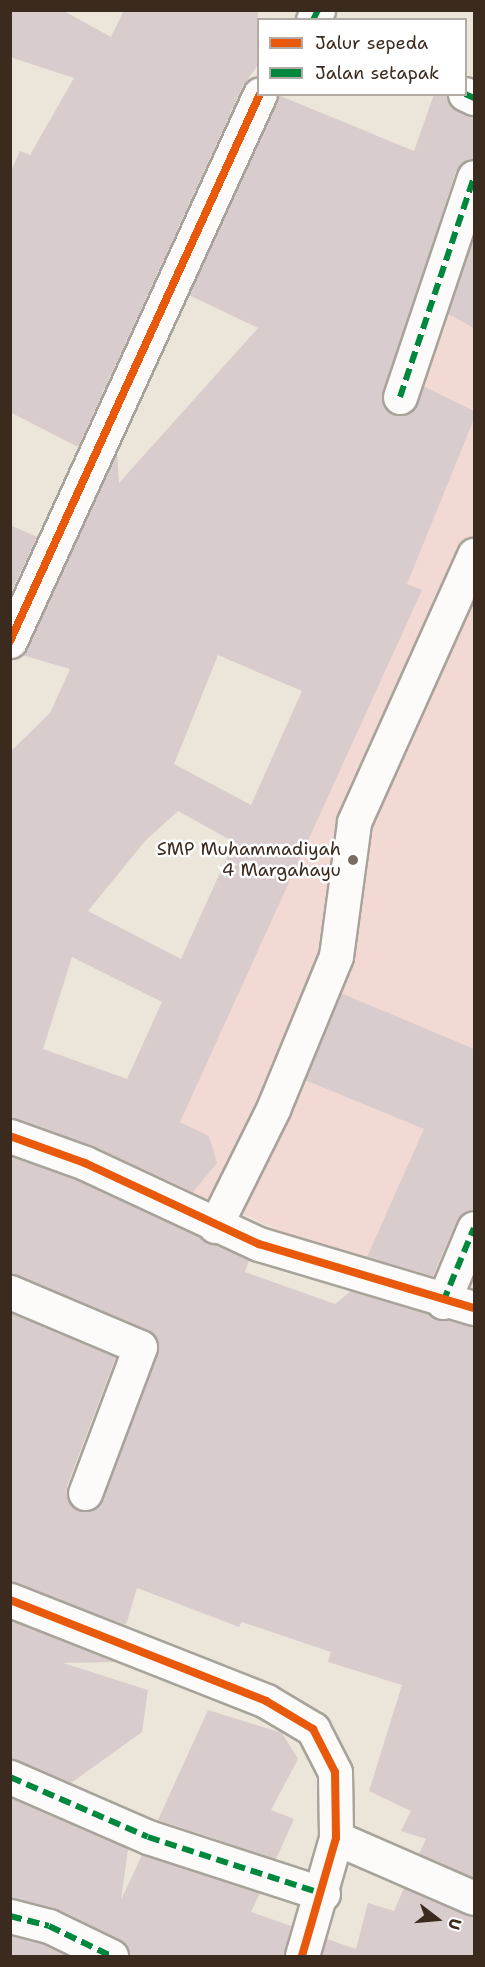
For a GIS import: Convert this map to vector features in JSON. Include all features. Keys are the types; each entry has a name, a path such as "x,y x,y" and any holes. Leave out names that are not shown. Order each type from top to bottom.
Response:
{"street":[{"path":"10,641 259,96"},
{"path":"400,397 474,177"},
{"path":"215,1226 273,1109 336,956 354,822 474,555"},
{"path":"10,1136 85,1163 215,1226 443,1302 474,1308"},
{"path":"443,1302 474,1228"},
{"path":"10,1292 140,1347 85,1493"},
{"path":"10,1600 266,1701 313,1729 335,1772 336,1838 323,1894 302,1956"},
{"path":"10,1777 148,1837 323,1894"},
{"path":"336,1838 474,1898"},
{"path":"10,1916 49,1926 111,1956"}],"shaded area":[{"name":"SMP Muhammadiyah 4 Margahayu","path":"474,243 474,1221 445,1289 394,1280 105,1154 360,566 336,545"}],"building":[{"path":"10,10 62,10 111,37 124,10 258,10 257,66 243,86 78,447 10,412 10,173 20,151 30,155 74,78 10,57"},
{"path":"278,96 414,151 433,96 448,96 457,111 474,116 474,159 456,171 382,400 393,415 404,415 418,404 423,386 474,411 474,419 407,584 422,590 180,1122 209,1136 217,1163 193,1192 93,1146 10,1118 10,752 50,713 70,669 22,655 117,451 119,483 258,328 189,295","holes":["218,655 302,691 251,805 174,764","178,811 234,842 181,959 88,911 145,841","72,957 162,1002 127,1079 43,1049"]},
{"path":"474,234 474,328 448,314"},
{"path":"10,525 37,537 10,595"},
{"path":"341,993 474,1049 474,1210 457,1220 433,1276 367,1257 424,1129 305,1080"},
{"path":"10,1156 78,1180 249,1260 245,1272 335,1304 351,1291 474,1326 474,1878 419,1854 426,1839 401,1831 411,1811 369,1791 402,1685 328,1662 331,1652 242,1622 239,1627 137,1588 126,1625 10,1582 10,1313 116,1357 67,1486 70,1504 79,1511 96,1508 103,1500 159,1345 147,1330 10,1274"},
{"path":"10,1620 115,1662 63,1663 148,1690 142,1732 71,1783 10,1759"},
{"path":"208,1710 282,1733 298,1759 271,1810 294,1819 276,1859 158,1820"},
{"path":"10,1798 128,1849 121,1900 142,1855 260,1893 251,1912 291,1926 284,1956 129,1956 119,1939 57,1909 10,1898"},
{"path":"404,1888 474,1916 474,1956 321,1956 327,1939 356,1949 368,1903 394,1911"},
{"path":"10,1935 43,1944 69,1956 10,1956"}],"marked path":[{"path":"314,18 318,10"},
{"path":"467,95 474,98"},
{"path":"400,397 474,177"},
{"path":"443,1302 474,1228"},
{"path":"10,1777 148,1837 323,1894"},
{"path":"10,1916 49,1926 111,1956"}],"cycle path":[{"path":"10,641 259,96"},
{"path":"10,1136 85,1163 259,1244 474,1308"},
{"path":"10,1600 266,1701 313,1729 335,1772 336,1838 302,1956"}],"place":[{"name":"SMP Muhammadiyah 4 Margahayu","path":"353,860"}]}
